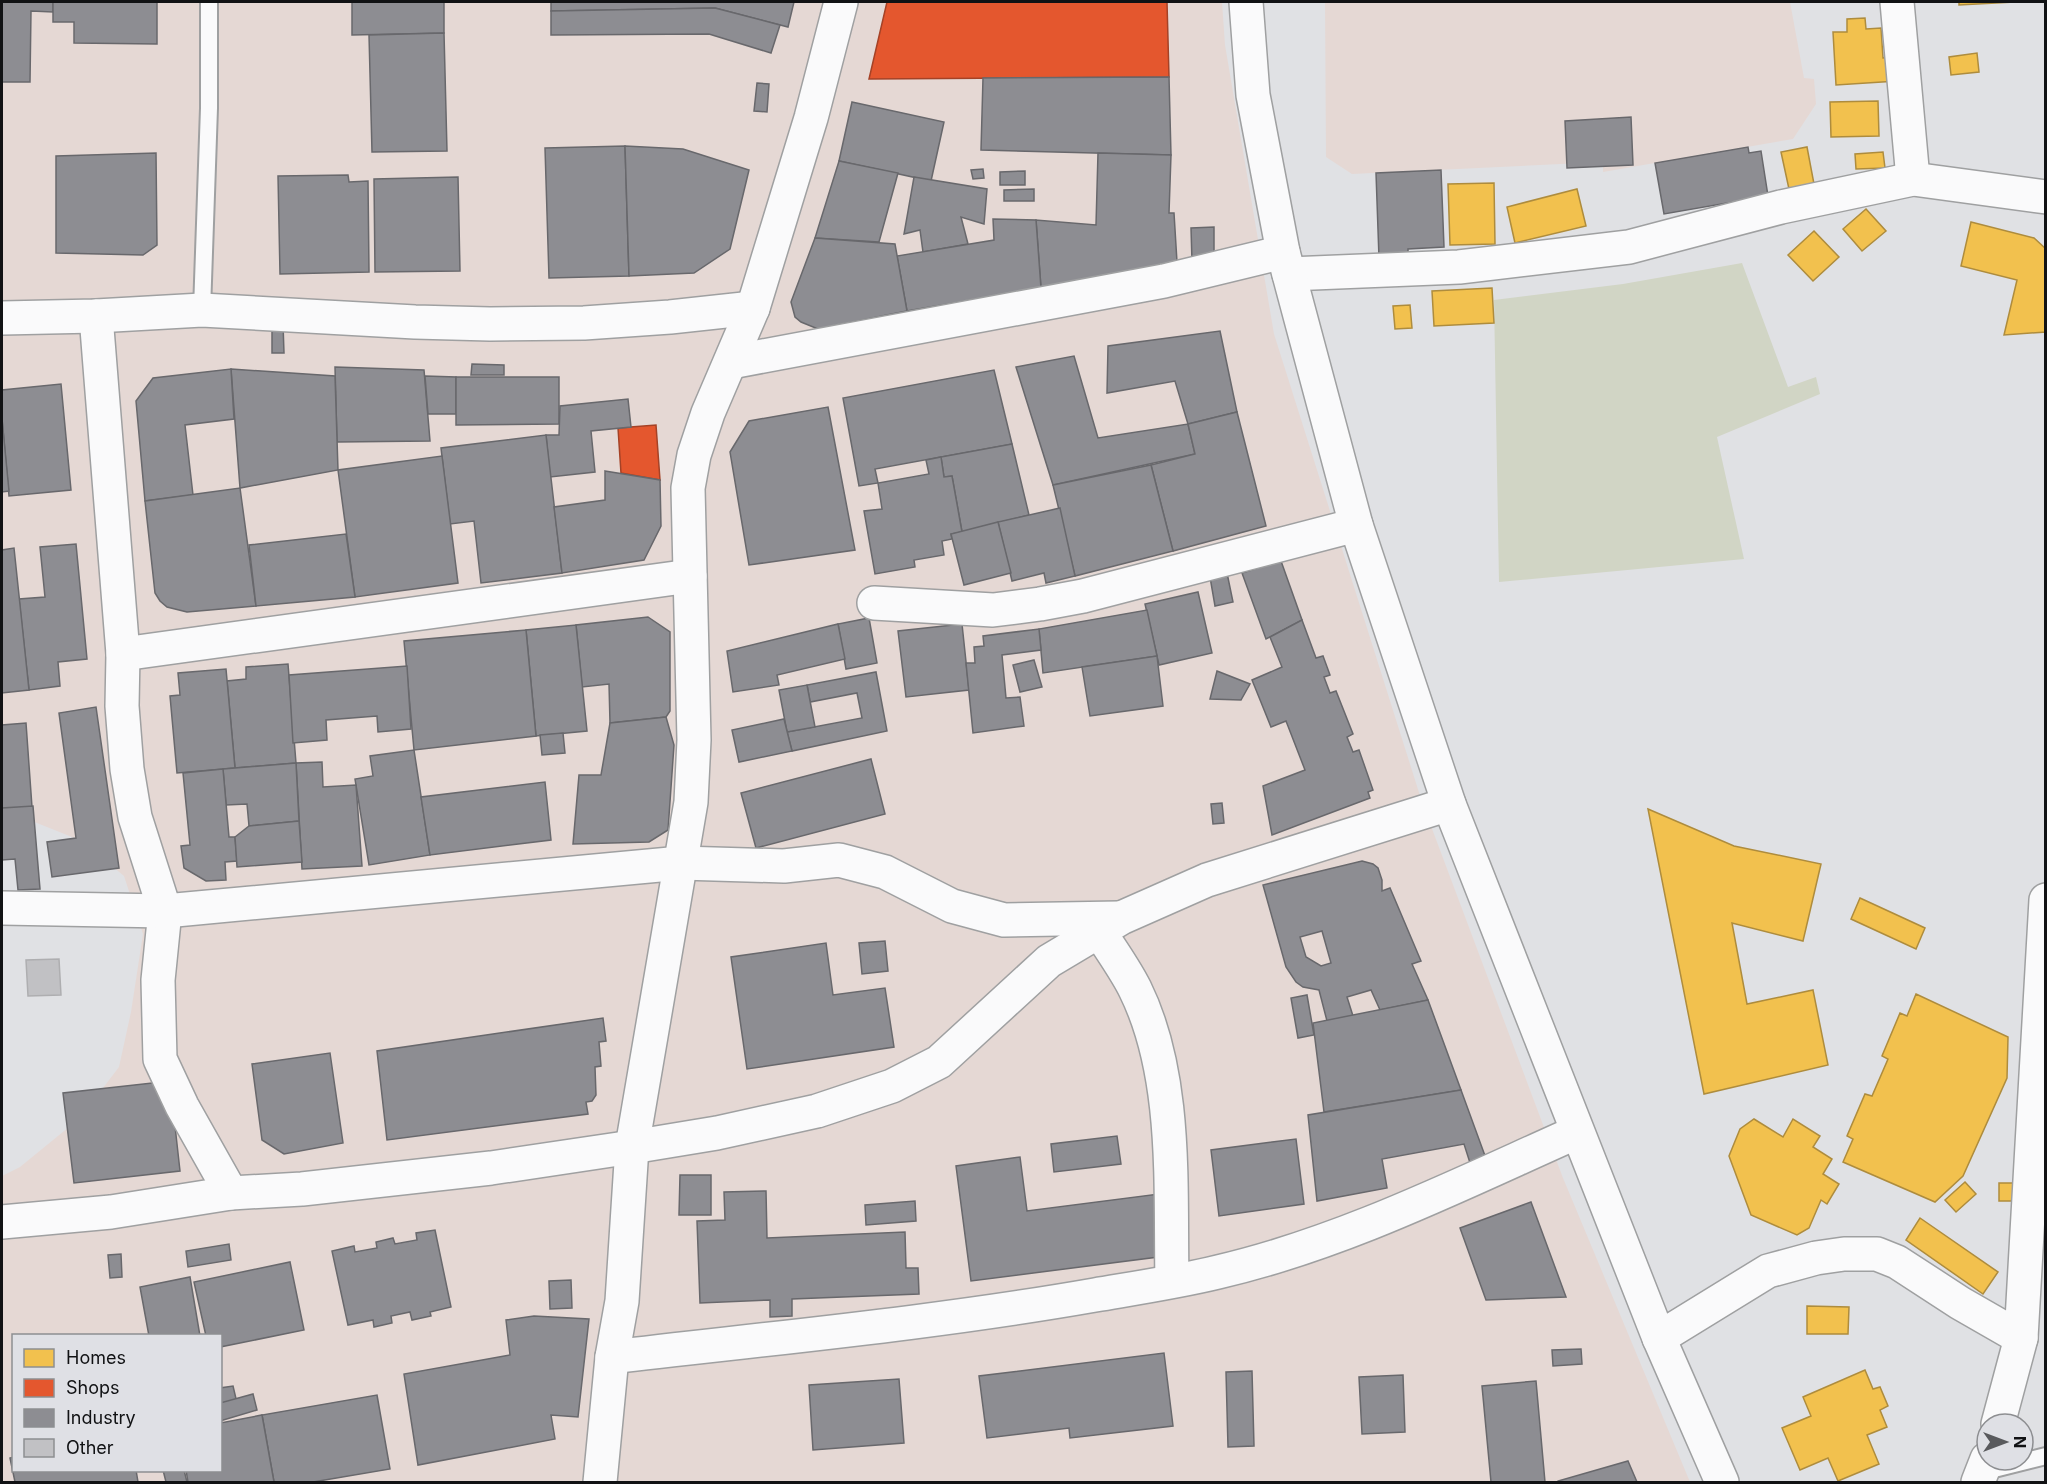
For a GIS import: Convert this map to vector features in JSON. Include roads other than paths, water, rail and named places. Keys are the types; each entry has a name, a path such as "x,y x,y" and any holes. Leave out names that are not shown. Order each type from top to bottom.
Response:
{"street":[{"path":"600,1482 612,1357 622,1301 632,1147 691,802 694,740 688,488 694,455 708,413 753,308 811,118 841,2"},
{"path":"1245,2 1253,95 1286,263 1356,525 1449,804 1659,1338 1722,1482"},
{"path":"1897,2 1913,178"},
{"path":"731,363 1164,281 1286,263 1459,267 1629,247 1781,207 1913,178 2046,196"},
{"path":"2,318 202,310 367,320 490,324 584,323 753,308"},
{"path":"96,316 123,654 122,706 127,769 135,817 165,911 158,980 160,1059 182,1106 231,1193"},
{"path":"874,603 993,610 1040,604 1083,596 1356,525"},
{"path":"123,654 690,576"},
{"path":"2,1222 111,1212 231,1193 302,1189 405,1178 632,1147 717,1133 817,1112 892,1086 939,1062 1049,960 1110,925 1207,880 1449,804"},
{"path":"2,908 165,911 681,863 784,866 839,860 885,872 952,906 1004,920 1110,925"},
{"path":"2001,1412 2021,1338 2046,900"},
{"path":"1110,925 1156,1049 1166,1100 1172,1281"},
{"path":"612,1357 1022,1307 1218,1272 1315,1244 1381,1218 1577,1132"},
{"path":"1659,1338 1768,1271 1816,1258 1844,1254 1877,1254 1898,1262 1960,1303 2021,1338"}],"lane":[{"path":"202,310 208,108 208,2"}]}
